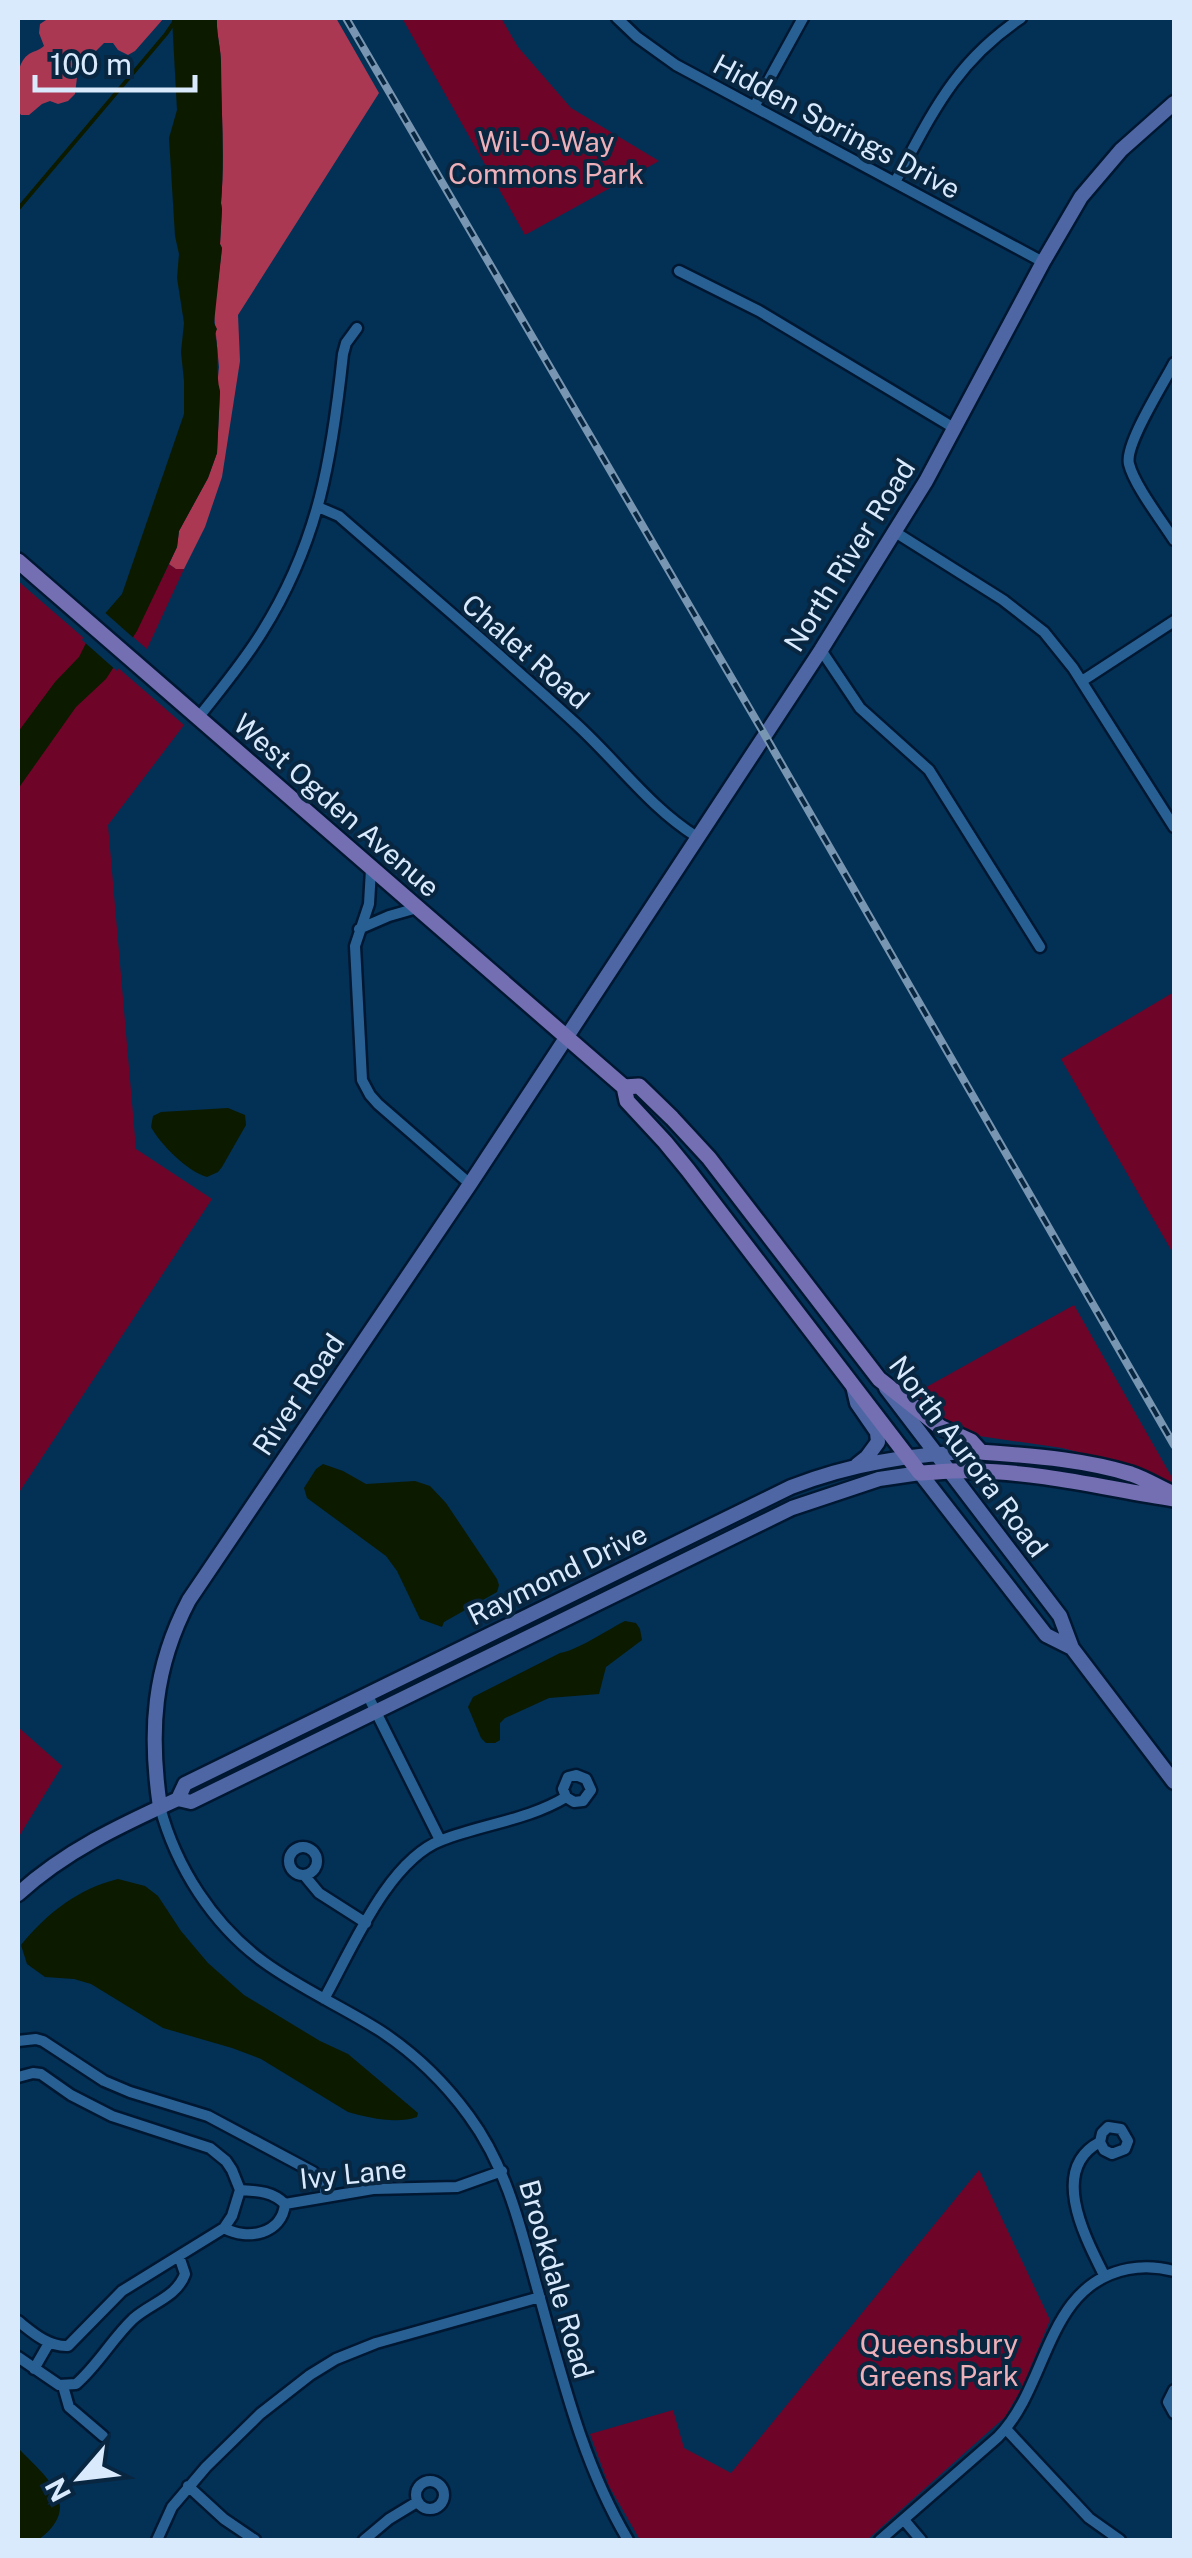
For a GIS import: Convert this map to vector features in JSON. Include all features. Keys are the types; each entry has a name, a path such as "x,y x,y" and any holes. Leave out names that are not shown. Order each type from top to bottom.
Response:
{"main road":[{"name":"West Ogden Avenue","path":"18,560 624,1087 627,1101 688,1170 920,1473"},
{"name":"West Ogden Avenue","path":"624,1087 639,1086 688,1134 819,1299"},
{"name":"North Aurora Road","path":"819,1299 879,1379"},
{"path":"879,1379 940,1427 971,1441 980,1452 1052,1458 1133,1475 1174,1497"},
{"path":"920,1473 974,1470 1050,1477 1174,1497"}],"street":[{"name":"Hidden Springs Drive","path":"617,18 660,55 1043,262"},
{"path":"754,108 802,18"},
{"path":"895,182 954,78 989,41 1021,18"},
{"name":"North River Road","path":"565,1038 895,532 1065,223 1121,150 1174,102"},
{"path":"679,271 758,310 954,428"},
{"path":"198,718 242,662 278,606 300,560 334,439 343,354 357,328"},
{"path":"1174,363 1128,458 1129,466 1174,540"},
{"path":"1116,470 1129,466"},
{"name":"Chalet Road","path":"318,506 339,516 572,720 649,800 697,838"},
{"path":"895,532 1028,618 1056,645 1174,827"},
{"path":"1082,681 1174,622"},
{"path":"821,650 860,708 929,770 1040,947"},
{"path":"371,869 368,904 355,946 362,1080 378,1104 470,1184"},
{"path":"360,929 417,908"},
{"name":"River Road","path":"160,1807 154,1750 156,1696 165,1658 182,1615 565,1038"},
{"name":"North Aurora Road","path":"879,1379 1060,1616 1072,1648 1174,1782"},
{"path":"853,1386 857,1403 877,1432 878,1442 856,1466"},
{"name":"Raymond Drive","path":"178,1799 185,1784 812,1479 907,1456 980,1452"},
{"name":"Raymond Drive","path":"18,1894 81,1846 178,1799 191,1802 792,1508 880,1478 920,1473"},
{"name":"North Aurora Road","path":"920,1473 1046,1635 1072,1648"},
{"path":"366,1694 440,1840"},
{"path":"324,1999 366,1922 399,1872 418,1853 440,1840 542,1812 566,1797"},
{"name":"Brookdale Road","path":"160,1807 189,1877 218,1919 262,1962 390,2038 429,2069 469,2116 502,2171 594,2477 628,2540"},
{"path":"304,1875 320,1894 366,1922"},
{"path":"18,2040 36,2038 104,2081 208,2116 313,2172 323,2182 326,2195"},
{"path":"18,2077 33,2073 48,2077 112,2116 210,2148 226,2160 240,2190 224,2228 122,2291 73,2342 62,2347 49,2343 18,2321"},
{"path":"1100,2142 1081,2159 1074,2189 1076,2213 1104,2276"},
{"name":"Ivy Lane","path":"224,2228 241,2235 256,2234 269,2229 281,2217 284,2204 372,2189 457,2187 502,2171"},
{"path":"240,2190 266,2192 284,2204"},
{"path":"18,2357 63,2386 71,2386 82,2379 133,2320 177,2289 185,2274 179,2256"},
{"path":"880,2540 1006,2429 1022,2406 1058,2324 1078,2295 1104,2276 1148,2267 1174,2271"},
{"path":"157,2540 172,2507 188,2486 298,2382 376,2343 540,2297"},
{"path":"34,2369 49,2343"},
{"path":"63,2386 69,2406 103,2436"},
{"path":"1174,2390 1168,2402 1174,2413"},
{"path":"1006,2429 1090,2518 1120,2540"},
{"path":"188,2486 256,2540"},
{"path":"364,2540 418,2502"},
{"path":"904,2520 921,2540"}],"green space":[{"name":"Wil-O-Way Commons Park","path":"402,18 501,18 518,47 571,108 659,161 525,235"},
{"path":"169,564 184,569 147,649 133,637"},
{"path":"18,581 184,725 108,825 136,1149 212,1199 18,1494"},
{"path":"1174,992 1174,1255 1061,1059"},
{"path":"1074,1305 1174,1485 1106,1459 1062,1448 972,1435 940,1418 912,1395"},
{"path":"18,1727 62,1766 18,1838"},
{"name":"Queensbury Greens Park","path":"979,2170 1050,2320 1022,2388 1005,2417 867,2540 640,2540 609,2486 590,2434 673,2410 684,2448 731,2473"}],"shaded area":[{"path":"59,18 164,18 128,55 113,43 104,43 78,69 75,94 68,101 50,101 29,115 21,115 18,72 29,54 44,46 40,24"},
{"path":"172,18 217,18 223,150 222,248 214,323 220,391 217,453 137,631 106,679 76,707 18,789 18,732 79,657 95,625 122,594 184,414 184,323 177,278 179,254 169,138 177,110"},
{"path":"217,18 336,18 379,93 238,315 240,361 222,477 205,527 184,569 176,569 169,564 179,531 217,453 220,392 214,314 222,248 223,150"},
{"path":"228,1108 245,1115 246,1125 222,1167 207,1177 175,1156 151,1127 153,1116 161,1112"},
{"path":"323,1464 366,1484 415,1481 430,1486 446,1503 497,1579 497,1592 444,1622 442,1627 420,1619 386,1556 307,1498 304,1488"},
{"path":"625,1621 636,1623 642,1640 606,1667 599,1694 549,1698 505,1718 500,1723 500,1740 495,1743 486,1743 481,1738 468,1707 473,1697"},
{"path":"118,1879 145,1886 158,1896 208,1963 244,1995 348,2054 418,2113 417,2117 392,2120 348,2112 261,2059 163,2028 91,1984 45,1977 27,1964 21,1945 41,1923 77,1896"},
{"path":"18,2448 49,2481 60,2504 52,2527 38,2540 18,2540"}],"pier":[{"path":"102,610 137,641 117,671 82,640"}],"waterway":[{"path":"18,209 177,18"}],"railway":[{"path":"346,18 1174,1445"}]}
